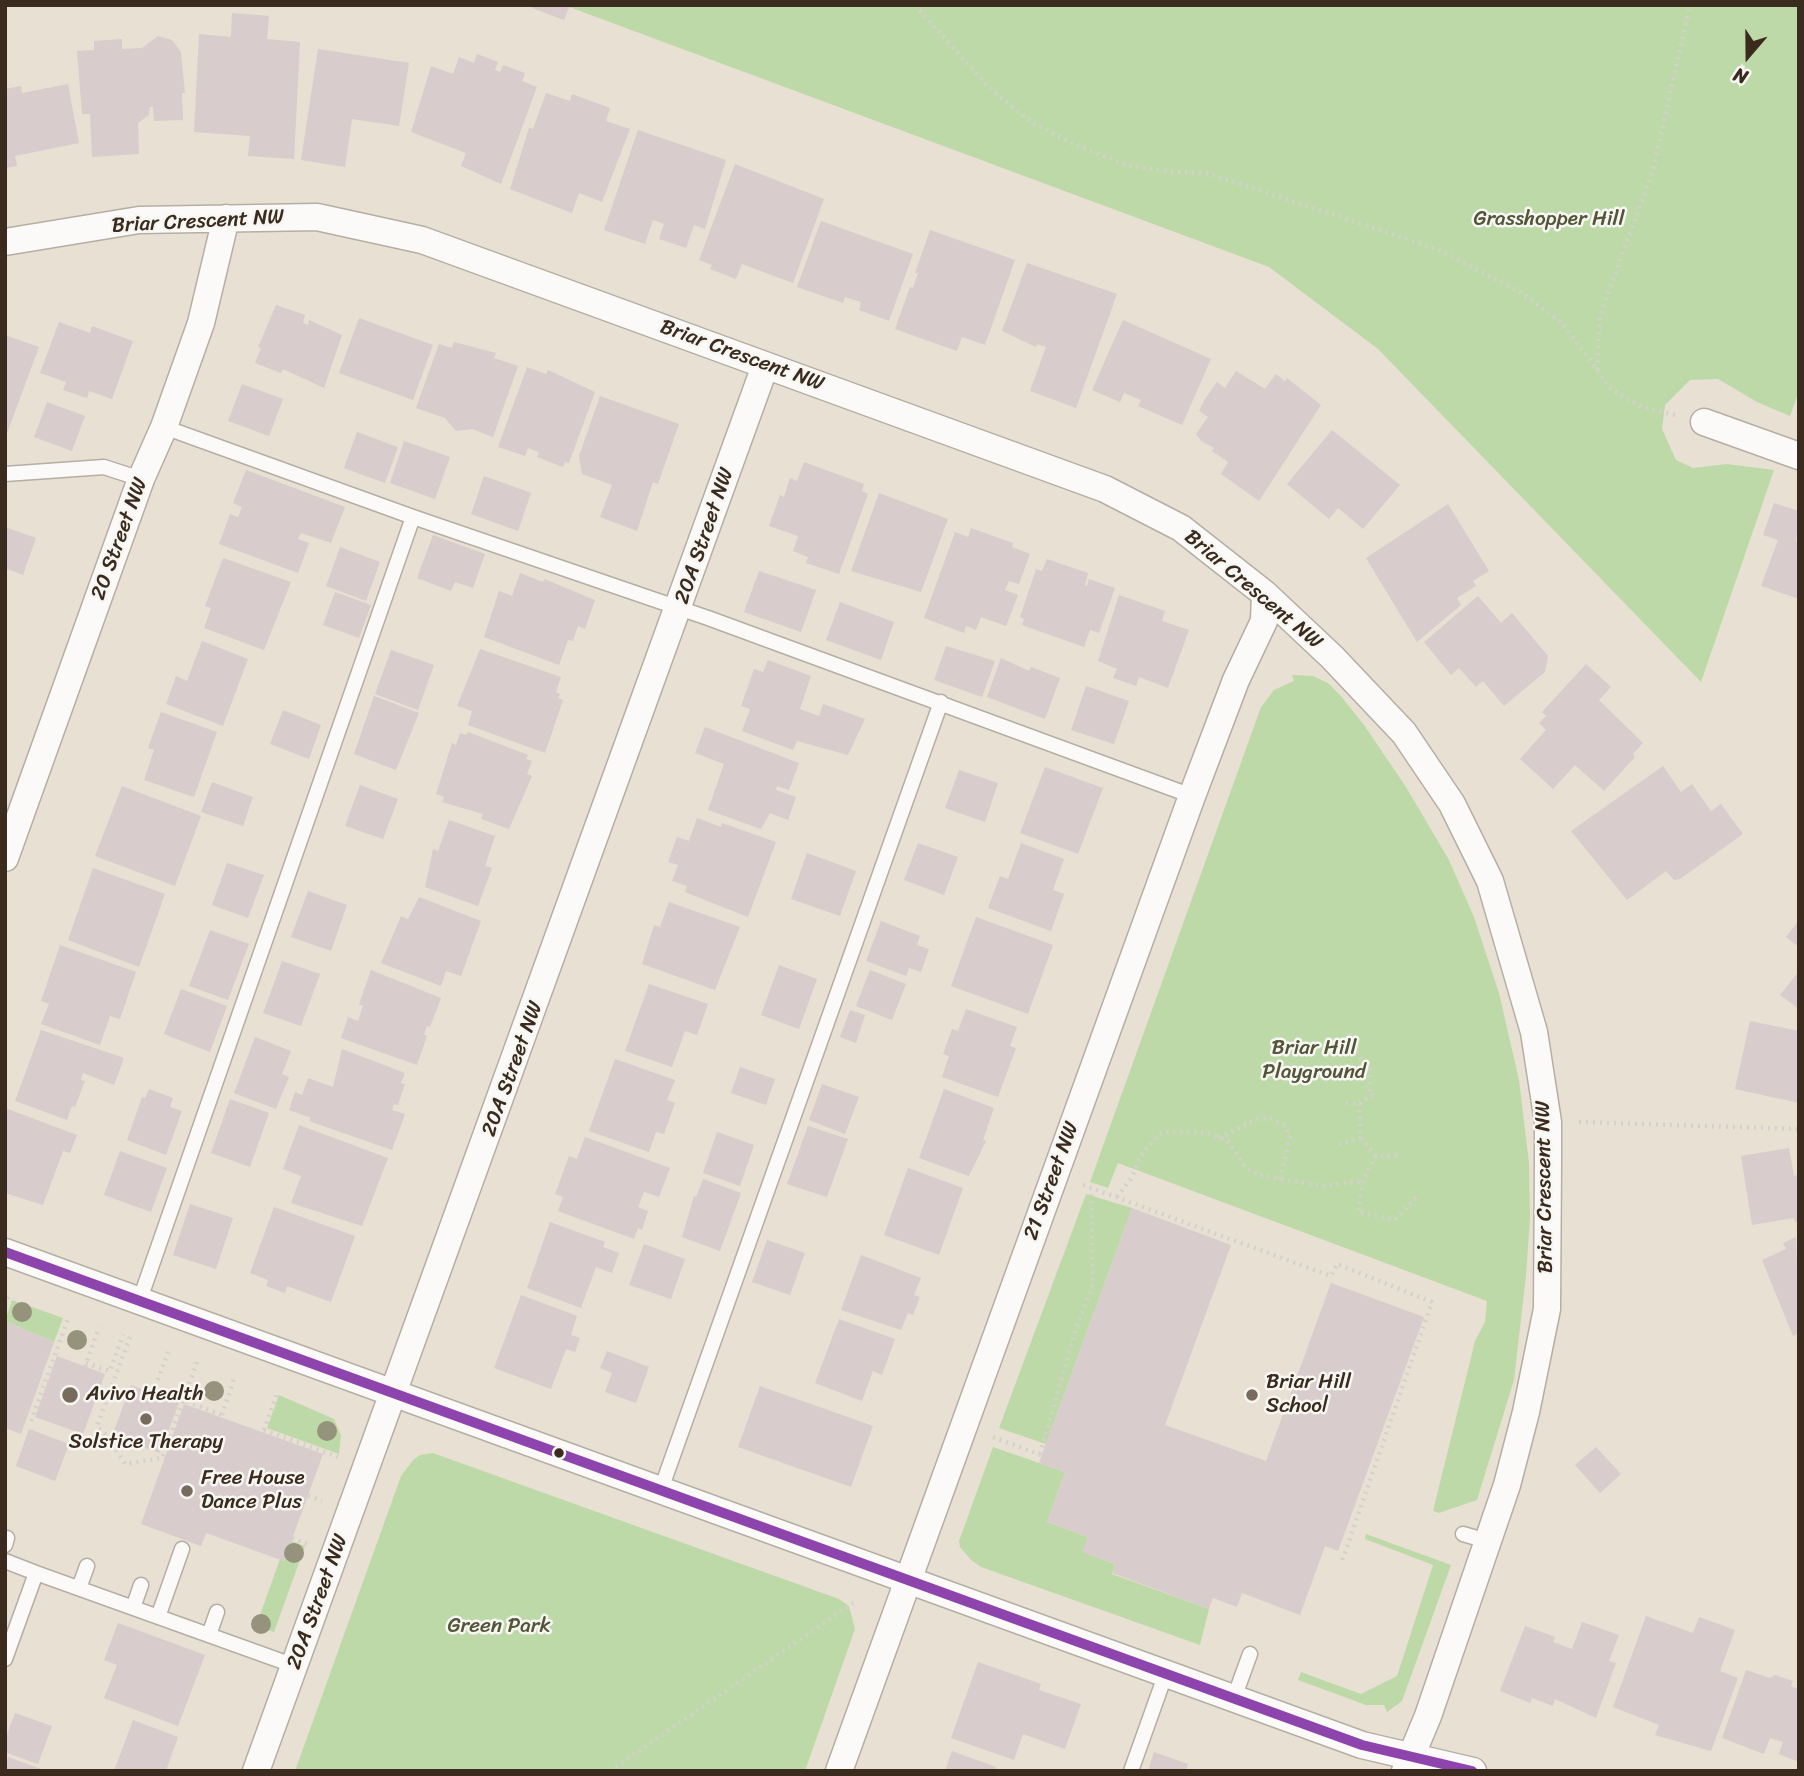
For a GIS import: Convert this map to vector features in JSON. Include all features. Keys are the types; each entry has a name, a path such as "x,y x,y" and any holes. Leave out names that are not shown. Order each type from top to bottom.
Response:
{"street":[{"name":"Briar Crescent NW","path":"5,242 139,220 317,217 422,240 765,366 1017,454 1105,489 1181,528 1265,594 1332,657 1404,733 1452,804 1490,881 1534,1032 1548,1122 1547,1309 1523,1424 1507,1485 1475,1538 1408,1765"},
{"name":"20 Street NW","path":"5,858 141,479 164,426 201,323 226,218"},
{"name":"20A Street NW","path":"256,1771 679,610 765,366"},
{"path":"1704,422 1799,456"},
{"name":"21 Street NW","path":"839,1771 1192,796 1236,680 1264,621 1265,594"},
{"path":"5,1252 140,1299 394,1396 1166,1673 1362,1745 1408,1765 1474,1771"}],"lane":[{"path":"164,426 412,517 941,702 1192,796"},
{"path":"5,474 104,467 141,479"},
{"path":"140,1299 412,517"},
{"path":"660,1492 941,702"},
{"path":"158,1617 182,1549"},
{"path":"5,1561 295,1665"},
{"path":"79,1588 88,1566"},
{"path":"5,1659 36,1573"},
{"path":"133,1608 141,1585"},
{"path":"209,1635 217,1612"},
{"path":"1234,1698 1250,1654"},
{"path":"1131,1771 1166,1673"}],"path":[{"path":"915,5 989,88 1033,123 1076,145 1127,165 1173,172 1207,173 1434,248 1517,290 1562,323 1611,389 1641,407 1704,422"},
{"path":"1597,369 1600,316 1653,170 1690,5"},
{"path":"1350,1033 1350,1044 1370,1070 1370,1096"},
{"path":"1346,1102 1359,1104 1370,1096 1379,1096"},
{"path":"1359,1104 1362,1138 1376,1156"},
{"path":"1219,1138 1256,1119 1270,1118 1285,1126 1290,1137 1280,1179"},
{"path":"1548,1122 1799,1129"},
{"path":"1117,1198 1132,1177 1141,1155 1159,1134 1184,1131 1228,1141 1244,1166 1257,1175 1322,1186 1363,1181"},
{"path":"1339,1144 1362,1138"},
{"path":"1376,1156 1399,1155"},
{"path":"1376,1156 1363,1181 1358,1212 1395,1220 1419,1194"},
{"path":"1082,1185 1331,1276 1337,1264 1432,1302 1341,1564"},
{"path":"993,1437 1041,1455 1076,1328 1093,1283 1091,1189"},
{"path":"5,1305 9,1294"},
{"path":"31,1421 69,1316"},
{"path":"99,1327 86,1365 110,1371 122,1335"},
{"path":"130,1338 97,1426 109,1438 125,1465 162,1458 197,1362"},
{"path":"168,1352 154,1391 221,1416 236,1376"},
{"path":"278,1391 263,1432 342,1458"},
{"path":"308,1496 326,1502"},
{"path":"292,1538 311,1545"},
{"path":"610,1771 853,1603"}],"green space":[{"name":"Grasshopper Hill","path":"564,5 1799,5 1799,391 1790,416 1757,402 1718,379 1690,380 1665,405 1662,429 1676,460 1693,468 1727,464 1774,470 1701,682 1378,349 1269,267"},
{"name":"Briar Hill Playground","path":"1292,675 1313,676 1328,683 1340,695 1406,787 1449,860 1474,917 1499,993 1519,1080 1529,1163 1530,1218 1514,1380 1477,1500 1439,1513 1433,1511 1475,1341 1485,1322 1487,1301 1118,1163 1108,1188 1090,1182 1261,707 1274,690 1294,681"},
{"path":"1086,1194 1132,1208 1046,1444 999,1428"},
{"path":"12,1300 63,1318 54,1342 5,1321"},
{"path":"279,1395 334,1419 341,1435 339,1454 267,1428"},
{"path":"993,1447 1065,1472 1047,1522 1088,1537 1083,1552 1115,1564 1112,1574 1209,1609 1200,1645 981,1567 971,1560 960,1547 959,1541"},
{"name":"Green Park","path":"433,1453 839,1599 849,1606 855,1629 805,1771 295,1771 401,1476 413,1460 420,1455"},
{"path":"1366,1534 1451,1565 1402,1701 1387,1712 1384,1705 1366,1705 1298,1680 1301,1672 1361,1694 1397,1676 1433,1565 1365,1539"},
{"path":"291,1541 305,1546 274,1632 256,1626 280,1559 284,1561"}],"building":[{"path":"533,5 570,5 564,20 532,8"},
{"path":"232,13 269,16 267,39 300,42 294,159 248,156 250,136 194,132 199,34 231,37"},
{"path":"158,36 172,40 181,52 185,93 182,93 183,120 154,121 153,107 150,107 149,115 138,123 139,154 92,157 90,114 82,114 77,51 94,50 94,41 122,39 122,49 142,48"},
{"path":"318,49 409,63 399,126 352,119 345,167 301,160"},
{"path":"477,54 498,62 495,70 500,72 503,65 525,73 522,81 537,87 501,184 461,166 466,153 411,132 431,66 453,74 459,57 474,63"},
{"path":"68,84 79,143 15,156 17,166 5,168 5,89 21,86 22,93"},
{"path":"546,93 570,101 572,94 610,108 606,121 630,129 602,202 579,193 572,213 510,189 529,128 533,129"},
{"path":"638,130 726,160 705,229 694,225 686,248 659,239 664,224 653,220 645,244 604,230"},
{"path":"735,164 824,199 793,283 742,264 736,279 710,269 712,265 699,260"},
{"path":"821,221 913,254 889,321 859,310 861,302 845,297 843,303 797,287"},
{"path":"930,230 1015,260 985,345 962,337 957,351 895,329 910,287 913,288 918,273 915,273"},
{"path":"1027,263 1117,294 1076,408 1030,391 1046,347 1037,344 1036,347 1002,331"},
{"path":"276,305 305,315 303,323 308,325 309,320 342,335 324,388 283,369 281,373 255,363 261,348 258,347"},
{"path":"359,318 433,345 413,400 339,373"},
{"path":"1123,320 1211,359 1182,425 1138,406 1141,400 1124,393 1120,402 1092,390"},
{"path":"59,322 90,333 92,326 133,341 112,399 89,391 87,398 63,390 66,382 40,373"},
{"path":"5,335 39,347 6,436 5,436"},
{"path":"454,342 496,353 494,358 518,366 493,437 472,429 456,431 445,418 416,408 439,344 452,348"},
{"path":"527,367 546,374 548,370 595,392 569,463 565,462 563,467 537,457 539,452 528,448 525,456 498,447"},
{"path":"1236,371 1265,389 1276,374 1285,381 1287,378 1321,405 1259,501 1221,474 1228,462 1212,451 1214,448 1201,441 1196,434 1208,417 1199,411 1205,399 1217,382 1225,388"},
{"path":"242,384 283,399 269,436 228,421"},
{"path":"600,396 679,424 658,484 653,482 637,531 600,517 612,485 582,474 579,456"},
{"path":"47,402 85,416 72,451 34,437"},
{"path":"1332,430 1400,485 1363,529 1338,508 1329,519 1287,484"},
{"path":"357,432 398,447 385,483 344,468"},
{"path":"404,441 450,457 435,499 390,483"},
{"path":"804,462 864,484 862,491 868,494 839,574 806,563 808,557 793,551 798,536 769,526 780,495 784,497 790,478 797,481"},
{"path":"246,470 345,507 331,543 301,533 298,539 309,543 298,573 219,544 230,514 238,517 242,507 233,503"},
{"path":"484,476 531,493 518,531 471,514"},
{"path":"879,493 948,519 921,592 851,571"},
{"path":"1774,503 1799,511 1796,541 1799,542 1799,599 1761,586 1778,540 1763,535"},
{"path":"1448,504 1489,571 1473,581 1476,586 1457,598 1461,605 1417,642 1366,558"},
{"path":"5,527 36,538 23,575 7,569 5,574"},
{"path":"971,528 1013,543 1012,547 1030,554 1019,584 1009,581 1005,590 1018,595 1006,626 981,617 976,630 966,626 964,633 924,618 955,532 968,537"},
{"path":"433,535 485,554 473,588 455,582 451,591 417,578"},
{"path":"340,547 380,562 366,601 326,586"},
{"path":"223,558 291,582 264,650 204,628 211,608 205,606"},
{"path":"1047,559 1088,573 1087,586 1089,579 1115,588 1099,633 1090,630 1084,647 1022,625 1024,619 1020,617 1036,569 1042,571"},
{"path":"759,571 816,590 801,632 744,612"},
{"path":"520,573 543,582 544,579 595,600 585,629 578,626 573,641 568,640 559,665 484,637 499,591 512,596"},
{"path":"335,592 371,605 359,638 323,625"},
{"path":"1119,595 1165,611 1162,621 1189,630 1168,688 1139,677 1136,686 1113,678 1117,669 1098,661"},
{"path":"1478,596 1501,623 1512,613 1548,656 1545,672 1504,706 1483,681 1476,687 1459,668 1451,675 1424,642"},
{"path":"840,602 894,622 881,660 826,640"},
{"path":"202,641 248,659 223,726 166,704 176,676 187,681"},
{"path":"946,646 995,661 982,697 934,680"},
{"path":"480,649 561,677 556,692 560,694 558,698 563,700 545,753 468,725 472,711 457,706"},
{"path":"391,650 434,665 418,710 375,694"},
{"path":"1001,658 1029,671 1031,667 1060,678 1045,719 987,697"},
{"path":"768,660 811,676 800,709 819,716 823,704 865,719 848,755 797,741 793,750 742,731 750,709 741,706 754,669 763,672"},
{"path":"1586,664 1611,687 1599,700 1643,743 1633,754 1635,757 1604,791 1575,765 1553,789 1520,759 1546,730 1539,723 1546,716 1542,712"},
{"path":"1086,686 1129,701 1114,744 1071,730"},
{"path":"374,696 419,713 396,770 354,754"},
{"path":"283,710 321,725 309,759 270,744"},
{"path":"161,712 217,732 194,797 144,780 154,750 148,748"},
{"path":"705,727 799,763 789,790 777,786 776,790 796,797 788,820 770,813 761,829 708,810 724,764 695,753"},
{"path":"468,732 528,755 526,759 532,761 527,774 532,776 509,829 481,819 483,814 442,802 444,797 436,794 452,743 456,745 460,733 466,735"},
{"path":"1663,766 1681,792 1692,784 1711,811 1721,804 1743,834 1680,879 1674,880 1666,871 1627,900 1571,831"},
{"path":"1045,767 1103,788 1078,854 1020,833"},
{"path":"959,770 998,783 985,822 945,808"},
{"path":"212,782 253,797 243,826 201,812"},
{"path":"360,785 398,799 383,839 345,826"},
{"path":"122,786 201,816 175,886 95,856"},
{"path":"697,818 721,827 722,823 776,842 748,917 685,892 687,886 672,881 678,865 668,862 677,837 689,841"},
{"path":"449,820 495,836 485,866 492,868 478,906 425,887 433,849 438,851"},
{"path":"918,843 958,857 944,895 904,880"},
{"path":"1021,843 1064,859 1053,890 1064,894 1051,931 988,908 1000,876 1008,879"},
{"path":"807,853 856,871 840,916 791,899"},
{"path":"227,863 264,875 248,918 212,905"},
{"path":"93,868 165,894 139,967 68,940"},
{"path":"308,891 347,905 331,951 291,937"},
{"path":"419,897 481,921 461,976 446,971 441,986 381,963 401,916 408,919"},
{"path":"669,902 740,927 715,990 642,964 654,925 660,927"},
{"path":"976,917 1053,945 1028,1014 951,986"},
{"path":"1799,920 1799,947 1786,937"},
{"path":"881,921 920,936 917,945 929,949 921,972 909,968 906,976 866,961"},
{"path":"210,930 249,944 228,1000 189,986"},
{"path":"60,945 136,972 120,1019 110,1016 100,1045 41,1024 49,1004 41,1001"},
{"path":"282,961 320,974 301,1026 263,1013"},
{"path":"779,965 817,979 799,1029 761,1015"},
{"path":"371,970 441,998 430,1027 427,1026 424,1034 427,1036 417,1065 341,1038 348,1017 358,1021 363,1006 359,1004"},
{"path":"870,970 906,984 892,1020 856,1006"},
{"path":"1799,971 1799,1009 1780,995"},
{"path":"649,984 708,1004 697,1035 685,1031 672,1067 625,1051"},
{"path":"181,989 227,1006 210,1052 164,1034"},
{"path":"966,1009 1017,1027 1010,1046 1016,1048 998,1097 942,1077 949,1056 943,1054 952,1029 958,1031"},
{"path":"850,1010 865,1015 856,1043 840,1037"},
{"path":"1750,1021 1799,1031 1799,1103 1735,1089"},
{"path":"41,1030 124,1058 114,1085 83,1073 81,1080 85,1081 67,1120 15,1101"},
{"path":"255,1037 291,1051 282,1074 289,1077 276,1109 234,1093"},
{"path":"342,1049 405,1073 401,1083 405,1084 398,1105 394,1104 392,1110 405,1114 392,1150 309,1121 311,1118 289,1110 295,1092 302,1095 308,1078 333,1087"},
{"path":"615,1059 675,1080 667,1100 675,1103 664,1134 656,1132 649,1152 589,1131"},
{"path":"740,1067 775,1079 766,1105 731,1093"},
{"path":"822,1084 859,1097 845,1134 809,1120"},
{"path":"149,1089 173,1098 170,1107 182,1111 166,1155 127,1140 142,1097 145,1098"},
{"path":"944,1089 994,1108 983,1140 986,1141 969,1176 919,1158"},
{"path":"230,1099 269,1113 250,1167 211,1153"},
{"path":"5,1108 77,1135 70,1153 63,1151 43,1205 5,1193"},
{"path":"299,1125 388,1158 362,1226 291,1203 301,1176 283,1169"},
{"path":"808,1126 848,1139 827,1197 787,1184"},
{"path":"717,1132 754,1145 740,1186 703,1173"},
{"path":"585,1137 670,1168 659,1197 644,1192 638,1207 648,1211 642,1230 638,1228 634,1239 558,1211 563,1197 555,1194 569,1156 577,1159"},
{"path":"1789,1148 1794,1176 1799,1175 1799,1221 1795,1222 1794,1218 1752,1225 1741,1156"},
{"path":"120,1151 167,1168 151,1212 104,1195"},
{"path":"908,1168 963,1188 939,1255 884,1235"},
{"path":"703,1179 741,1193 720,1251 682,1237 694,1196 696,1197"},
{"path":"190,1204 233,1218 216,1269 173,1255"},
{"path":"274,1207 355,1236 331,1302 287,1286 285,1293 266,1286 268,1280 250,1273"},
{"path":"1132,1208 1231,1245 1165,1425 1266,1461 1331,1283 1424,1317 1338,1551 1325,1546 1300,1615 1242,1593 1237,1607 1213,1598 1209,1609 1112,1573 1115,1564 1082,1552 1088,1537 1047,1522 1065,1472 1039,1463"},
{"path":"550,1222 605,1242 603,1247 619,1253 612,1273 596,1267 581,1308 527,1288"},
{"path":"1796,1237 1799,1333 1793,1336 1762,1260 1786,1249 1783,1243"},
{"path":"767,1240 805,1253 790,1295 752,1282"},
{"path":"644,1244 685,1259 671,1299 629,1285"},
{"path":"861,1255 921,1278 914,1295 920,1297 913,1315 908,1313 901,1330 841,1310"},
{"path":"521,1295 577,1316 571,1335 580,1338 575,1352 566,1349 551,1389 494,1368"},
{"path":"839,1319 895,1339 882,1375 873,1371 862,1401 815,1383"},
{"path":"5,1321 54,1342 21,1434 5,1428"},
{"path":"607,1351 649,1367 636,1403 605,1392 612,1373 600,1368"},
{"name":"Avivo Health","path":"57,1356 105,1374 83,1434 35,1417"},
{"name":"Solstice Therapy","path":"131,1385 179,1403 160,1453 112,1436"},
{"path":"760,1386 873,1426 851,1487 738,1447"},
{"path":"184,1404 323,1454 284,1561 206,1533 201,1546 141,1524"},
{"path":"29,1429 69,1444 55,1481 16,1466"},
{"path":"1596,1447 1621,1474 1600,1493 1575,1465"},
{"path":"1646,1616 1693,1633 1699,1617 1735,1630 1720,1671 1738,1678 1711,1751 1655,1735 1659,1725 1613,1707"},
{"path":"1582,1622 1619,1635 1609,1661 1616,1663 1596,1718 1555,1699 1553,1706 1532,1698 1530,1703 1500,1691 1525,1626 1555,1637 1553,1642 1572,1649"},
{"path":"118,1623 205,1655 178,1726 104,1698 117,1665 104,1660"},
{"path":"978,1662 1041,1684 1039,1690 1081,1704 1065,1749 1023,1734 1014,1760 951,1738"},
{"path":"1746,1670 1770,1678 1775,1675 1793,1681 1791,1686 1799,1689 1799,1762 1779,1754 1783,1742 1770,1738 1764,1754 1722,1738"},
{"path":"15,1713 52,1726 38,1764 5,1752 5,1740"},
{"path":"133,1720 178,1737 166,1771 114,1771"},
{"path":"952,1751 996,1767 995,1771 945,1771"},
{"path":"1154,1752 1188,1764 1186,1771 1148,1771"},
{"path":"8,1757 44,1770 44,1771 5,1771"}],"transit line":[{"path":"5,1252 1362,1745 1472,1771"}],"place":[{"name":"Avivo Health","path":"70,1395"},
{"name":"Briar Hill School","path":"1252,1395"},
{"name":"Solstice Therapy","path":"146,1419"},
{"name":"Free House Dance Plus","path":"187,1491"}]}
